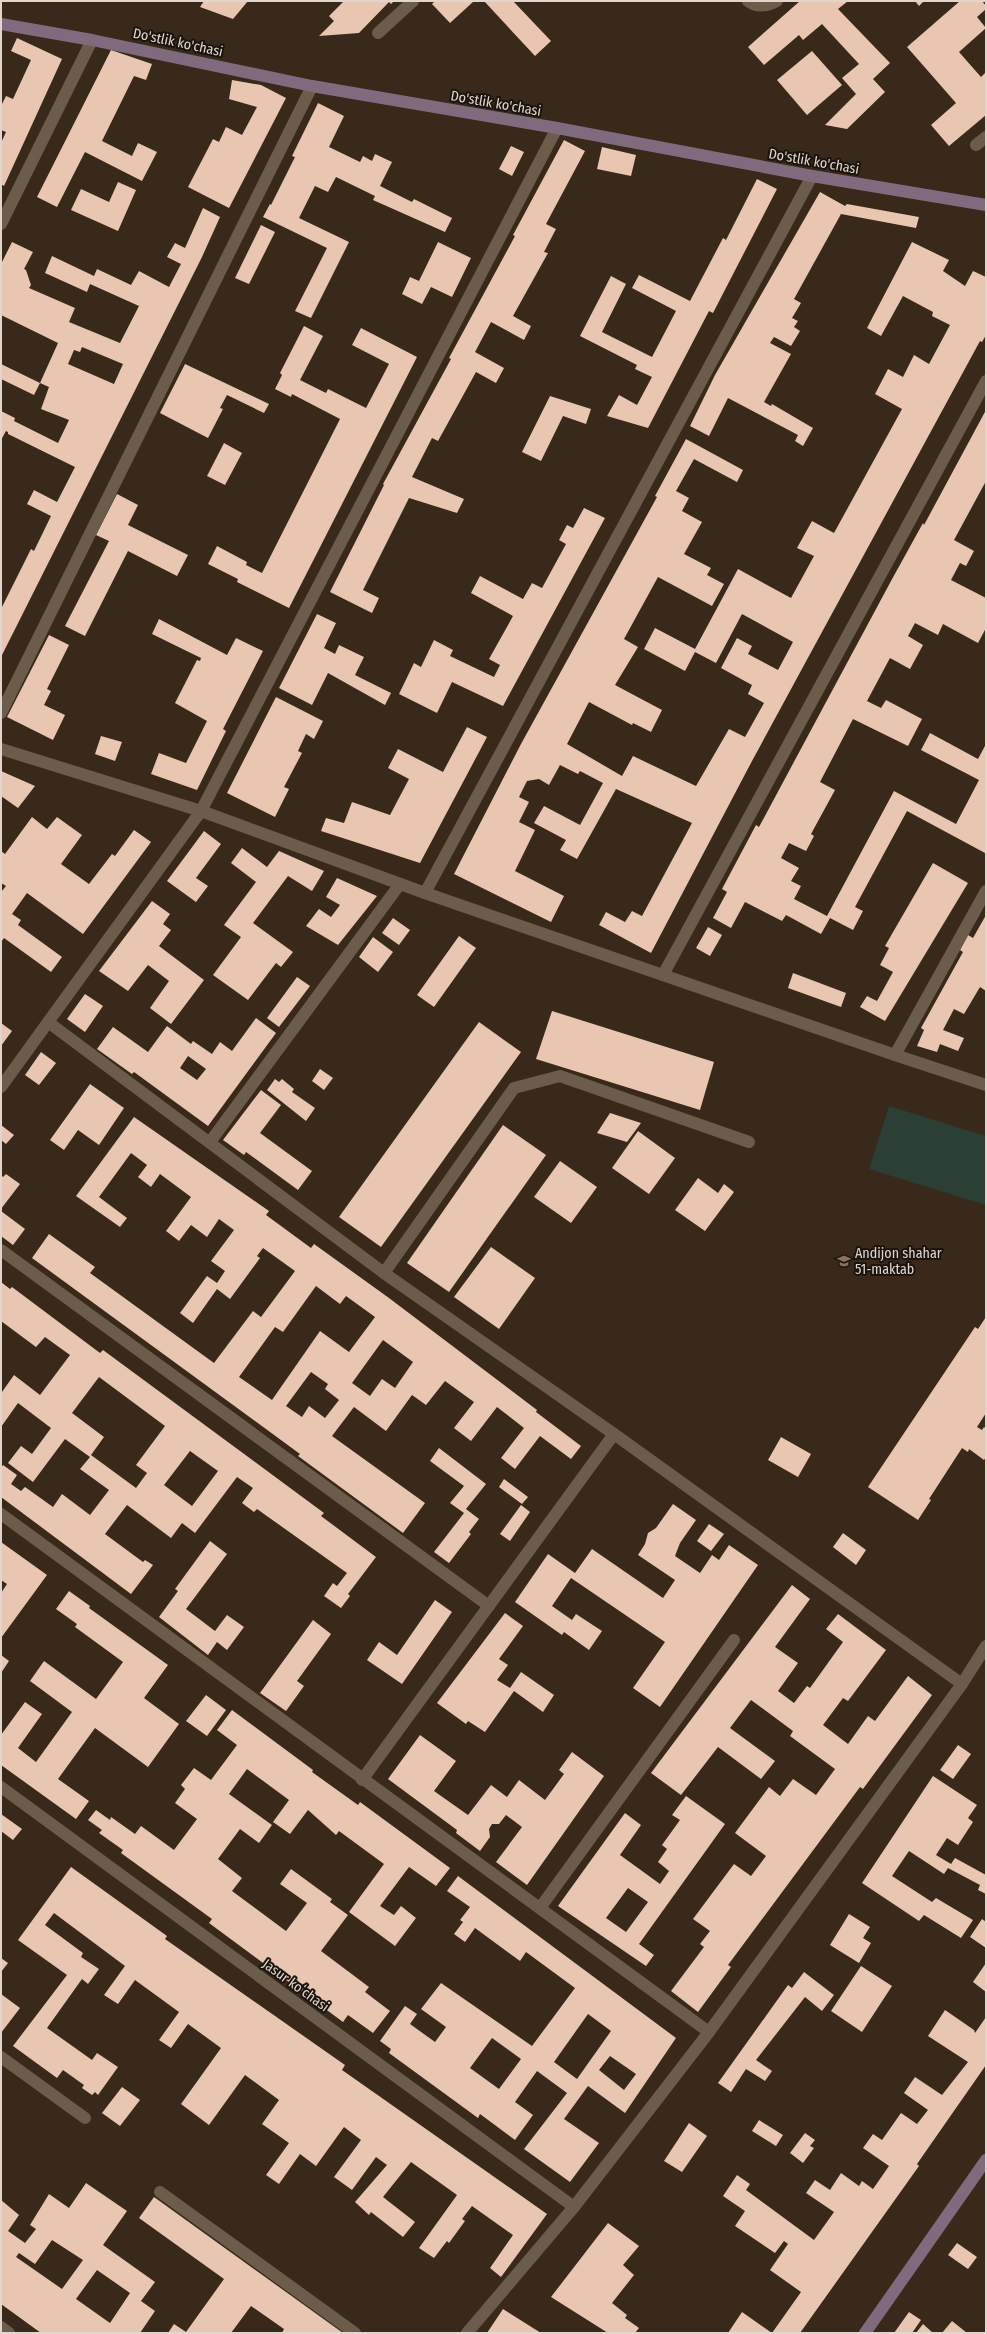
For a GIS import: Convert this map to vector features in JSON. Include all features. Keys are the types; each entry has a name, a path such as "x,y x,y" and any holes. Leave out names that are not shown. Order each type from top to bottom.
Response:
{"street":[{"path":"378,33 413,1"},
{"path":"748,1 751,3 769,6 777,1"},
{"name":"Do'stlik ko'chasi","path":"1,24 92,40 312,86 557,128 812,176 986,205"},
{"path":"1,224 92,40"},
{"path":"1,713 312,86"},
{"path":"1,1087 201,811 557,128"},
{"path":"976,145 986,137"},
{"path":"425,893 812,176"},
{"path":"663,975 986,381"},
{"path":"1,749 201,811 425,893 895,1056 986,1085"},
{"path":"210,1142 400,884"},
{"path":"895,1056 986,891"},
{"path":"48,1022 384,1273 614,1434 962,1684"},
{"path":"384,1273 514,1088 560,1076 749,1142"},
{"path":"1,1250 489,1606"},
{"path":"362,1780 614,1434"},
{"path":"1,1514 362,1780 710,2032"},
{"path":"540,1908 734,1640"},
{"path":"466,2333 574,2207 710,2032 962,1684 986,1646"},
{"name":"Jasur koʻchasi","path":"1,1787 574,2207"},
{"path":"1,2057 86,2118"},
{"path":"865,2333 986,2160"},
{"path":"160,2192 354,2333"},
{"path":"1,2328 9,2333"}],"green space":[{"path":"889,1106 986,1136 986,1205 869,1169"}],"building":[{"path":"204,1 248,1 233,19 200,7"},
{"path":"344,1 394,1 391,4 389,2 359,33 319,36 334,21 329,16"},
{"path":"435,1 474,1 450,23 432,4"},
{"path":"484,1 513,1 551,41 535,56"},
{"path":"800,1 848,1 838,9 890,63 873,79 885,92 847,129 825,125 856,94 842,78 859,64 822,24 803,40 799,35 764,65 748,47"},
{"path":"915,1 924,1 919,6"},
{"path":"960,1 982,1 986,6 986,9 977,17 986,28 959,52 981,77 986,72 986,115 949,146 931,125 956,103 907,47"},
{"path":"17,38 62,59 4,186 1,184 1,143 6,132 1,130 1,106 6,96 13,99 31,60 11,51"},
{"path":"111,50 152,64 146,80 134,76 102,141 132,156 138,143 157,152 142,181 85,152 57,207 37,197"},
{"path":"812,51 842,85 807,115 777,80"},
{"path":"232,80 261,85 286,98 229,208 188,187 213,139 219,142 226,127 242,135 257,107 229,99"},
{"path":"318,103 344,116 329,147 360,162 363,156 372,161 375,154 392,162 380,186 412,202 414,199 452,218 445,232 373,200 375,196 336,177 328,192 315,186 299,218 349,242 311,318 295,311 327,248 263,217 270,204 271,205 295,157 292,156"},
{"path":"564,140 585,151 546,224 556,229 544,252 548,253 513,316 531,326 524,340 491,322 475,352 504,368 496,383 476,372 438,441 432,438 412,477 464,499 457,513 409,498 363,590 379,598 372,613 330,592 384,485 383,484 451,359 449,358 515,236 513,235"},
{"path":"511,146 524,152 512,176 499,169"},
{"path":"602,147 636,155 631,176 597,169"},
{"path":"757,179 777,189 713,313 709,311 648,428 607,416 619,395 637,405 652,377 635,369 637,365 580,336 611,276 626,284 602,332 652,357 676,311 632,288 639,275 690,301 723,238 726,240"},
{"path":"118,182 136,190 118,231 71,210 81,189 109,202"},
{"path":"820,192 845,206 847,204 919,217 916,228 841,214 794,299 801,303 792,318 798,321 794,327 800,331 791,346 774,337 770,343 791,354 764,402 771,406 772,404 813,428 803,446 795,441 798,435 728,398 709,436 690,426 715,375"},
{"path":"203,208 220,217 202,257 1,657 1,609 31,549 34,551 51,516 27,504 34,490 57,502 75,467 8,434 6,431 1,440 1,411 15,418 14,421 58,443 69,420 41,409 49,387 40,383 58,343 1,315 1,264 12,242 33,252 24,269 26,270 31,285 29,288 75,308 69,322 120,343 139,306 90,284 87,292 45,273 52,256 94,276 97,269 131,285 139,271 169,287 181,264 167,257 175,243 185,248","holes":["82,347 123,364 114,384 68,364 74,350 80,352"]},
{"path":"261,225 275,232 249,284 235,278"},
{"path":"438,242 471,258 452,297 431,287 422,304 402,294 410,277 419,281"},
{"path":"912,242 949,260 943,271 965,286 973,271 986,277 986,335 982,342 980,341 752,761 651,953 599,925 606,912 625,922 632,911 642,916 692,823 616,789 577,859 560,850 566,840 534,823 544,806 580,825 603,783 580,771 578,774 560,765 549,785 539,779 527,781 519,797 529,802 519,822 535,830 515,871 564,896 551,922 454,874 521,744 657,497 655,496 686,439 743,470 737,482 694,459 676,491 689,498 682,511 702,522 684,554 711,568 707,575 724,584 712,606 658,577 624,639 638,647 615,685 662,710 651,732 633,723 632,725 589,702 567,744 622,776 633,756 696,786 729,729 745,737 764,703 748,694 752,685 721,668 737,638 752,646 748,654 778,670 793,642 742,614 716,663 695,652 685,671 644,649 655,628 695,649 738,569 791,598 814,556 797,548 812,521 834,533 902,409 875,394 888,369 903,377 914,355 929,364 950,325 932,316 933,312 903,296 881,336 867,328"},
{"path":"304,326 323,336 300,380 326,393 328,389 366,408 389,364 352,345 361,328 417,357 289,608 237,582 238,579 208,564 217,546 247,562 246,565 262,573 340,419 292,394 291,397 275,389 282,375 280,373"},
{"path":"1,364 40,383 34,395 1,379"},
{"path":"185,364 269,404 264,413 227,395 220,408 223,409 208,438 160,413"},
{"path":"550,396 591,409 586,424 563,416 541,461 522,452"},
{"path":"986,410 986,481 954,540 974,551 966,566 960,563 951,580 986,598 986,628 978,643 943,624 938,635 915,623 908,636 923,645 910,669 890,658 867,701 881,708 886,700 922,719 908,746 853,719 820,782 835,790 811,834 814,836 806,851 789,843 781,858 799,868 791,881 801,886 794,899 827,916 894,791 956,824 979,780 921,750 930,733 978,759 986,744 985,853 907,811 855,907 863,911 853,930 830,918 821,934 786,915 782,921 745,902 731,928 713,918 727,892 722,889 756,825 759,827 891,581 923,523 924,525"},
{"path":"224,443 242,453 225,485 207,476"},
{"path":"117,494 138,505 128,525 188,555 177,576 128,551 85,636 65,626 109,541 96,535"},
{"path":"584,508 605,518 503,706 452,682 437,713 399,694 414,663 421,667 434,640 453,650 450,656 494,677 500,665 489,659 513,616 471,593 480,576 523,599 532,583 542,588 566,544 559,540 567,525 573,528"},
{"path":"317,614 336,623 324,648 335,654 339,645 364,657 355,675 391,693 385,705 328,673 312,705 279,688"},
{"path":"159,619 227,655 236,638 263,651 223,729 226,731 197,790 151,774 159,753 186,763 207,721 175,703 197,660 200,661 201,658 152,634"},
{"path":"49,635 69,645 47,689 51,691 44,705 65,715 53,740 7,717"},
{"path":"276,697 323,721 314,739 306,734 298,751 302,753 284,787 289,789 275,817 227,793"},
{"path":"467,727 487,737 420,863 321,831 326,818 344,823 352,802 390,815 409,779 388,768 398,749 443,772"},
{"path":"101,736 122,742 115,761 95,754"},
{"path":"1,771 35,786 18,808 1,796"},
{"path":"32,817 47,829 57,817 82,835 61,864 89,884 112,854 115,856 134,830 151,842 83,934 27,893 12,914 21,920 18,925 62,957 51,972 4,938 1,942 1,892 6,886 1,883 1,851 5,854"},
{"path":"204,831 221,844 196,878 208,886 196,902 167,881"},
{"path":"242,848 267,867 279,851 324,871 312,891 288,876 253,923 293,952 281,967 276,963 248,1000 213,975 241,937 224,925 256,882 231,863"},
{"path":"933,863 968,883 885,1021 860,1007 867,996 877,1001 893,972 880,965 889,948 885,946"},
{"path":"337,878 377,896 338,945 306,926 319,909 331,917 340,905 326,897"},
{"path":"152,901 170,914 163,924 171,930 159,946 204,980 171,1024 150,1008 169,981 148,965 128,991 99,971"},
{"path":"986,915 986,991 980,987 964,1014 954,1009 943,1030 964,1038 958,1051 940,1044 937,1052 917,1046 924,1030 921,1028 963,952 960,950 968,935 973,938"},
{"path":"393,918 410,930 399,945 382,933"},
{"path":"708,927 722,935 710,956 696,948"},
{"path":"459,936 476,948 434,1007 417,995"},
{"path":"373,937 393,952 378,972 359,957"},
{"path":"793,973 846,993 841,1007 788,988"},
{"path":"297,977 310,986 279,1027 267,1018"},
{"path":"85,994 103,1006 85,1032 67,1019"},
{"path":"552,1011 714,1062 700,1110 536,1059"},
{"path":"256,1018 276,1033 208,1126 134,1072 132,1074 97,1049 113,1027 148,1052 167,1026 191,1044 193,1041 212,1054 220,1042 232,1051","holes":["188,1056 206,1069 197,1080 180,1068"]},
{"path":"479,1022 521,1052 381,1247 339,1217"},
{"path":"1,1023 12,1031 1,1046"},
{"path":"41,1052 56,1063 39,1085 25,1075"},
{"path":"320,1069 333,1078 324,1090 312,1081"},
{"path":"275,1079 279,1082 282,1079 294,1089 292,1092 315,1108 306,1121 267,1090"},
{"path":"90,1084 124,1108 99,1145 78,1130 64,1150 50,1140"},
{"path":"261,1090 281,1105 260,1133 312,1171 298,1190 246,1152 244,1155 223,1140"},
{"path":"610,1113 641,1123 627,1142 597,1133"},
{"path":"134,1117 269,1211 266,1215 311,1248 314,1244 389,1298 537,1410 536,1412 581,1446 571,1459 540,1436 515,1469 501,1458 524,1428 497,1407 471,1441 454,1428 474,1402 445,1381 426,1405 412,1395 386,1431 354,1407 332,1436 425,1503 403,1533 298,1456 300,1454 32,1258 49,1234 95,1267 90,1273 214,1363 253,1311 261,1317 295,1271 263,1248 257,1256 260,1258 230,1299 217,1289 193,1323 180,1313 207,1276 217,1283 225,1271 211,1261 234,1230 219,1219 207,1237 191,1225 179,1241 166,1231 191,1197 160,1174 151,1187 138,1177 147,1165 131,1153 99,1197 127,1218 120,1227 76,1196","holes":["316,1286 340,1304 346,1296 375,1317 349,1352 320,1331 272,1400 239,1377 275,1327 283,1332","383,1340 413,1362 395,1388 382,1379 370,1396 352,1383","311,1372 328,1384 325,1389 339,1400 325,1418 309,1406 302,1417 286,1406"]},
{"path":"1,1125 14,1135 6,1144 1,1140"},
{"path":"503,1125 546,1155 449,1292 407,1263"},
{"path":"638,1131 675,1158 649,1194 612,1168"},
{"path":"560,1161 597,1187 571,1223 534,1197"},
{"path":"6,1174 20,1184 1,1209 1,1175 3,1177"},
{"path":"698,1178 718,1193 724,1184 734,1192 705,1231 675,1210"},
{"path":"1,1211 25,1229 13,1245 1,1236"},
{"path":"491,1247 535,1278 499,1329 454,1297"},
{"path":"1,1282 10,1289 12,1287 100,1353 103,1350 324,1513 321,1516 376,1557 348,1594 350,1596 341,1608 324,1596 333,1583 337,1586 347,1573 257,1509 254,1512 242,1503 253,1488 237,1477 195,1533 182,1523 171,1538 127,1505 105,1534 143,1562 145,1560 153,1565 131,1594 1,1497 1,1468 3,1465 17,1475 11,1484 21,1491 25,1487 53,1507 62,1494 90,1515 109,1490 80,1469 90,1457 65,1439 33,1482 8,1463 21,1446 32,1454 51,1428 18,1403 1,1427 2,1392 14,1375 40,1395 70,1355 45,1337 36,1347 1,1321","holes":["99,1377 165,1426 136,1465 147,1473 136,1488 91,1455 104,1437 72,1413","190,1451 218,1471 192,1506 164,1485"]},
{"path":"986,1317 986,1413 977,1427 982,1430 984,1427 986,1429 986,1457 984,1460 969,1449 968,1452 962,1448 929,1499 931,1500 918,1520 868,1487 975,1327 978,1329"},
{"path":"781,1437 811,1454 798,1477 768,1460"},
{"path":"439,1448 486,1484 466,1509 479,1519 469,1532 471,1534 449,1563 434,1552 464,1513 450,1503 464,1486 430,1461"},
{"path":"504,1479 528,1497 522,1504 499,1487"},
{"path":"673,1504 696,1520 680,1543 675,1556 700,1573 712,1555 719,1560 729,1545 758,1565 660,1707 633,1688 665,1642 571,1578 552,1606 572,1620 576,1614 602,1631 589,1650 564,1632 562,1635 515,1602 548,1554 575,1573 592,1549 663,1598 675,1580 638,1555 645,1544 648,1533 656,1528"},
{"path":"521,1505 530,1512 510,1541 500,1534"},
{"path":"709,1524 724,1534 711,1551 697,1541"},
{"path":"843,1533 866,1550 856,1565 833,1547"},
{"path":"210,1541 227,1554 186,1609 215,1631 227,1615 244,1627 227,1650 217,1642 208,1655 159,1617 178,1591 175,1589"},
{"path":"1,1542 47,1575 1,1638 1,1593 7,1584 1,1580"},
{"path":"792,1585 810,1599 775,1647 798,1663 778,1691 794,1703 807,1686 810,1688 843,1642 826,1629 838,1614 886,1650 848,1701 843,1698 823,1725 848,1744 868,1716 875,1721 908,1676 932,1695 863,1789 860,1787 728,1965 731,1967 698,2012 671,1991 704,1947 700,1944 710,1931 693,1919 734,1864 751,1876 766,1856 735,1833 769,1787 780,1796 793,1779 816,1795 835,1769 790,1736 793,1731 751,1700 730,1728 775,1761 761,1779 718,1747 681,1795 651,1773"},
{"path":"69,1591 90,1606 89,1608 168,1665 144,1698 179,1724 148,1767 95,1728 58,1779 89,1801 76,1819 1,1765 1,1735 25,1702 42,1714 18,1748 36,1762 72,1712 30,1681 44,1661 96,1699 123,1662 75,1627 77,1624 56,1609"},
{"path":"435,1600 452,1612 402,1684 367,1660 379,1642 397,1655"},
{"path":"505,1613 523,1626 499,1659 508,1665 497,1680 510,1688 521,1672 554,1695 543,1712 514,1691 485,1732 468,1721 466,1724 437,1703"},
{"path":"313,1620 331,1634 297,1681 304,1686 286,1711 260,1693"},
{"path":"1,1655 9,1661 1,1673"},
{"path":"206,1695 226,1710 207,1736 186,1721"},
{"path":"232,1710 313,1770 312,1772 358,1805 360,1802 450,1868 436,1886 409,1867 380,1906 394,1915 401,1906 416,1918 395,1946 349,1912 384,1864 339,1831 336,1835 308,1810 290,1834 273,1822 289,1800 247,1769 229,1794 272,1825 259,1843 240,1829 218,1859 242,1878 232,1891 286,1931 307,1903 280,1884 291,1869 332,1899 330,1902 348,1915 321,1951 369,1987 365,1992 390,2011 373,2033 348,2015 343,2022 209,1923 212,1919 121,1853 123,1850 99,1833 102,1830 88,1820 96,1810 110,1820 111,1817 135,1834 141,1826 174,1850 197,1819 175,1803 185,1789 181,1785 194,1768 211,1780 237,1745 217,1730"},
{"path":"420,1735 456,1761 434,1791 468,1815 491,1785 507,1797 519,1780 545,1800 564,1774 559,1770 572,1752 604,1776 527,1885 496,1862 522,1827 506,1815 499,1824 492,1824 489,1829 490,1837 480,1851 456,1833 457,1830 388,1779"},
{"path":"958,1745 971,1754 953,1779 940,1770"},
{"path":"933,1776 977,1805 968,1818 973,1822 958,1845 947,1838 936,1855 951,1864 955,1858 986,1875 986,1894 978,1890 980,1885 948,1868 944,1874 909,1851 892,1876 932,1902 936,1898 973,1920 961,1938 924,1915 919,1921 862,1883"},
{"path":"686,1796 725,1824 639,1944 654,1955 646,1966 558,1906 625,1813 641,1825 620,1855 660,1884 669,1871 658,1862 667,1849 662,1845 680,1820 672,1815","holes":["628,1888 648,1902 626,1932 606,1918"]},
{"path":"1,1814 22,1829 13,1840 1,1831"},
{"path":"71,1867 167,1936 165,1939 345,2065 342,2070 547,2214 501,2277 490,2268 513,2235 472,2206 462,2219 465,2221 449,2243 447,2241 434,2258 419,2248 457,2195 411,2162 383,2197 415,2222 403,2237 371,2212 369,2215 355,2202 387,2165 376,2157 352,2190 334,2177 361,2140 344,2127 316,2166 300,2154 279,2184 266,2175 289,2143 262,2124 279,2100 245,2075 209,2125 181,2104 221,2048 188,2024 171,2048 159,2040 179,2012 135,1980 118,2004 104,1995 125,1966 54,1913 45,1925 83,1953 81,1957 99,1969 88,1984 82,1979 47,2028 92,2060 97,2053 118,2067 98,2095 95,2092 92,2095 82,2088 84,2085 63,2070 57,2078 13,2046 67,1975 18,1940"},
{"path":"458,1876 676,2038 625,2113 588,2086 564,2119 599,2143 570,2182 524,2149 567,2093 537,2071 515,2102 533,2115 515,2140 480,2114 478,2118 389,2053 391,2049 380,2041 405,2006 417,2014 410,2024 435,2042 446,2027 421,2009 441,1983 532,2046 575,1988 526,1952 520,1961 475,1928 465,1942 454,1934 463,1922 460,1920 470,1907 447,1891","holes":["588,2014 611,2031 577,2079 554,2062","492,2038 521,2059 499,2089 470,2068","610,2056 636,2074 624,2090 599,2070"]},
{"path":"849,1914 870,1927 863,1938 871,1943 859,1963 830,1945"},
{"path":"982,1919 986,1922 986,1948 970,1937"},
{"path":"1,1958 8,1963 1,1972"},
{"path":"986,1963 986,1992 973,1982"},
{"path":"861,1966 892,1986 862,2032 831,2011"},
{"path":"804,1972 834,1995 822,2011 805,1997 756,2060 772,2071 765,2081 746,2069 731,2092 718,2083 788,1985 792,1988"},
{"path":"1,1994 20,2008 1,2033"},
{"path":"945,2010 974,2030 975,2033 986,2017 986,2065 917,2164 919,2166 800,2333 772,2333 801,2292 770,2270 788,2244 784,2241 775,2253 735,2226 745,2211 723,2196 737,2175 750,2184 746,2190 814,2240 834,2212 806,2193 815,2180 830,2190 841,2173 859,2186 862,2181 873,2189 889,2166 863,2148 873,2134 882,2140 901,2113 917,2124 928,2110 904,2093 915,2077 942,2095 968,2062 928,2036"},
{"path":"122,2087 140,2100 120,2126 102,2113"},
{"path":"759,2120 783,2135 776,2146 752,2131"},
{"path":"689,2123 707,2136 682,2172 664,2161"},
{"path":"805,2133 815,2140 810,2146 814,2148 803,2163 790,2153"},
{"path":"86,2183 127,2211 103,2245 155,2282 141,2301 155,2311 140,2333 41,2333 1,2304 1,2200 19,2215 8,2231 25,2243 36,2229 30,2225 49,2194 69,2208","holes":["52,2240 83,2260 62,2289 16,2257 19,2253 35,2264","97,2270 130,2293 110,2323 76,2299"]},
{"path":"154,2197 343,2333 282,2333 284,2329 251,2306 231,2333 168,2333 174,2324 186,2332 224,2279 139,2218"},
{"path":"608,2223 639,2246 623,2265 634,2275 612,2303 627,2315 625,2318 639,2328 635,2333 608,2333 551,2297"},
{"path":"957,2243 977,2257 968,2269 948,2255"},
{"path":"503,2309 541,2333 487,2333"},
{"path":"742,2312 772,2333 728,2333"},
{"path":"909,2312 921,2320 912,2333 894,2333"},
{"path":"952,2321 967,2333 942,2333"},
{"path":"923,2324 933,2333 916,2333"}],"place":[{"name":"Andijon shahar 51-maktab","path":"844,1261"}]}
